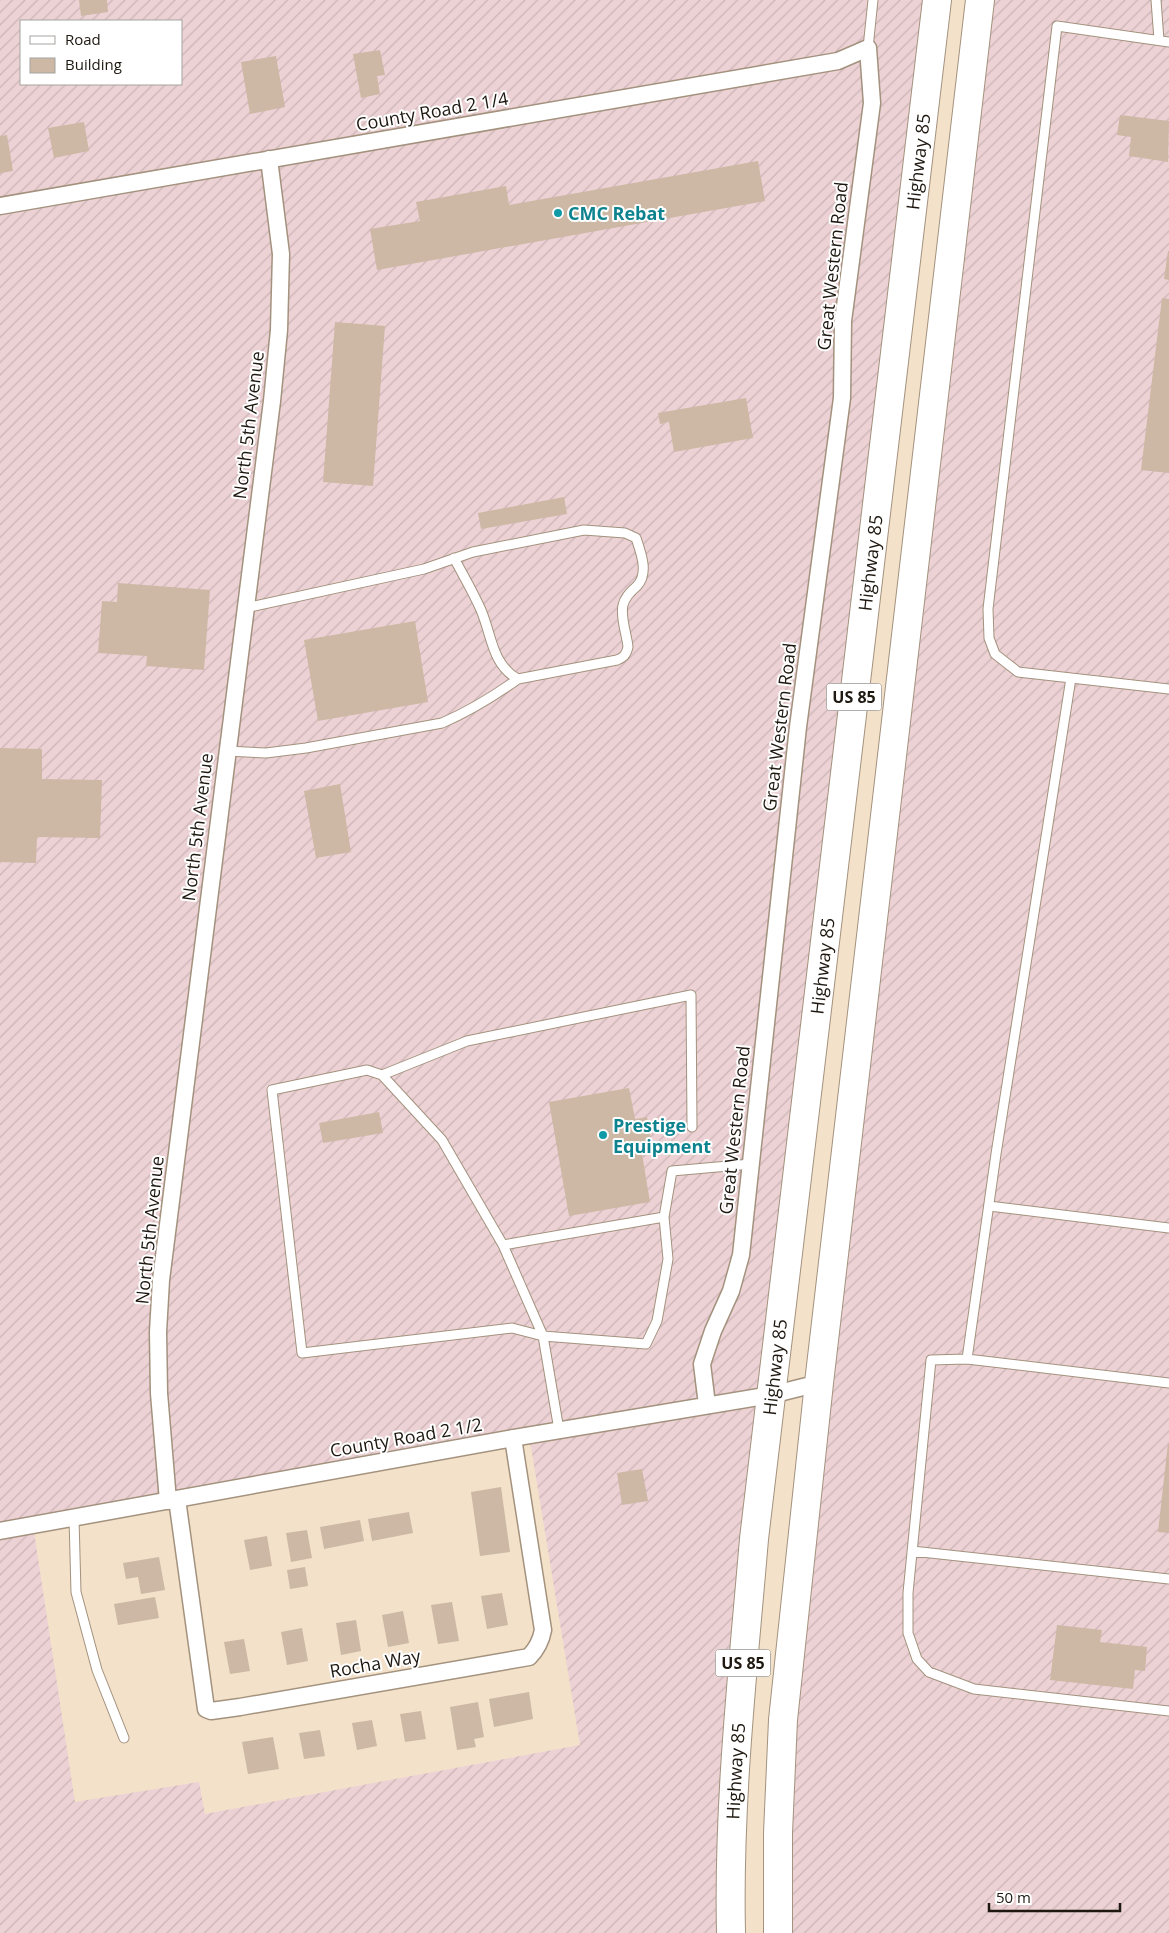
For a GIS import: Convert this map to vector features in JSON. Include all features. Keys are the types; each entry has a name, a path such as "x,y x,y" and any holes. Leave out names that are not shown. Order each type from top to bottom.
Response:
{"highway":[{"name":"Highway 85","path":"731,1933 734,1786 754,1539 937,0"},
{"name":"US 85","path":"778,1933 780,1759 819,1383 980,0"}],"street":[{"name":"County Road 2 1/4","path":"0,206 476,125 838,60 868,48"},
{"name":"Great Western Road","path":"707,1406 702,1364 712,1331 731,1290 741,1255 798,727 842,398 843,321 872,104 868,48"},
{"name":"North 5th Avenue","path":"174,1503 159,1394 158,1332 161,1280 272,401 279,330 281,254 268,159"},
{"name":"County Road 2 1/2","path":"0,1531 174,1503 513,1438 771,1395 819,1383"},
{"name":"Rocha Way","path":"174,1503 206,1709 211,1711 528,1657 542,1638 543,1630 513,1438"}],"lane":[{"path":"868,48 873,0"},
{"path":"1156,0 1158,40"},
{"path":"1169,42 1057,26 988,609 989,638 995,654 1018,672 1169,690"},
{"path":"227,751 266,753 306,748 442,723 489,700 518,679 617,660 624,657 628,647 623,605 628,595 642,581 644,569 636,538 625,533 584,530 473,552 424,569 245,608"},
{"path":"454,558 481,609 497,659 507,673 518,679"},
{"path":"967,1359 1071,678"},
{"path":"382,1075 467,1041 691,996 692,1127"},
{"path":"560,1430 543,1336 503,1245 442,1140 382,1075 368,1070 272,1090 302,1353 512,1328 543,1336 646,1344 657,1321 668,1259 664,1217 672,1171 750,1164"},
{"path":"989,1206 1169,1228"},
{"path":"503,1245 664,1217"},
{"path":"1169,1383 967,1359 932,1360 908,1593 908,1633 916,1659 929,1672 974,1689 1169,1711"},
{"path":"74,1518 76,1592 97,1670 124,1738"},
{"path":"912,1551 1169,1579"}],"shaded area":[{"path":"0,0 937,0 771,1395 731,1933 0,1933","holes":["529,1435 580,1745 205,1814 199,1782 75,1802 33,1525"]},
{"path":"980,0 1169,0 1169,1933 778,1933 778,1833"}],"building":[{"path":"79,0 107,0 108,12 81,16"},
{"path":"380,50 385,75 377,76 380,94 361,98 353,54"},
{"path":"276,56 285,107 250,114 241,62"},
{"path":"1120,115 1169,121 1168,162 1129,156 1131,137 1117,135"},
{"path":"84,122 89,151 54,158 48,128"},
{"path":"7,135 13,171 0,173 0,136"},
{"name":"CMC Rebat","path":"758,161 765,201 377,270 370,229 420,221 416,202 506,186 509,205"},
{"path":"1169,251 1169,280 1164,279"},
{"path":"1162,298 1169,299 1169,473 1141,470"},
{"path":"335,322 385,326 373,486 323,482"},
{"path":"746,398 753,438 674,452 669,422 660,424 658,413"},
{"path":"564,497 567,514 481,529 478,513"},
{"path":"118,583 210,590 204,670 146,666 147,656 98,653 102,601 117,602"},
{"path":"415,621 428,702 318,721 304,640"},
{"path":"0,748 42,749 42,779 102,780 100,838 37,837 36,863 0,862"},
{"path":"340,784 351,852 316,858 304,791"},
{"name":"Prestige Equipment","path":"629,1088 635,1119 647,1117 653,1152 642,1154 650,1202 569,1216 549,1102"},
{"path":"379,1112 383,1133 323,1143 319,1123"},
{"path":"1169,1443 1169,1533 1158,1532"},
{"path":"642,1469 648,1501 622,1505 617,1473"},
{"path":"501,1487 510,1552 480,1556 471,1492"},
{"path":"409,1512 413,1533 372,1541 368,1519"},
{"path":"360,1520 364,1541 324,1549 320,1527"},
{"path":"307,1530 312,1558 291,1562 286,1533"},
{"path":"267,1536 272,1566 250,1570 244,1540"},
{"path":"159,1557 165,1590 141,1594 138,1577 126,1579 123,1563"},
{"path":"305,1567 308,1586 290,1589 287,1570"},
{"path":"502,1593 508,1625 487,1629 481,1596"},
{"path":"155,1597 159,1618 118,1625 114,1604"},
{"path":"452,1602 459,1641 438,1644 431,1605"},
{"path":"403,1611 409,1643 388,1647 382,1615"},
{"path":"356,1620 361,1651 341,1655 336,1623"},
{"path":"1057,1625 1102,1630 1100,1642 1147,1647 1145,1671 1135,1670 1133,1689 1050,1680"},
{"path":"302,1628 308,1661 287,1665 281,1632"},
{"path":"244,1639 250,1671 230,1674 224,1642"},
{"path":"529,1692 533,1719 494,1727 489,1699"},
{"path":"478,1702 484,1737 474,1739 476,1747 457,1750 450,1707"},
{"path":"421,1711 426,1739 405,1742 400,1714"},
{"path":"372,1720 377,1746 357,1750 352,1723"},
{"path":"320,1730 325,1756 304,1759 299,1733"},
{"path":"273,1737 279,1769 248,1774 242,1742"}],"place":[{"name":"CMC Rebat","path":"558,213"},
{"name":"Prestige Equipment","path":"603,1135"}]}
